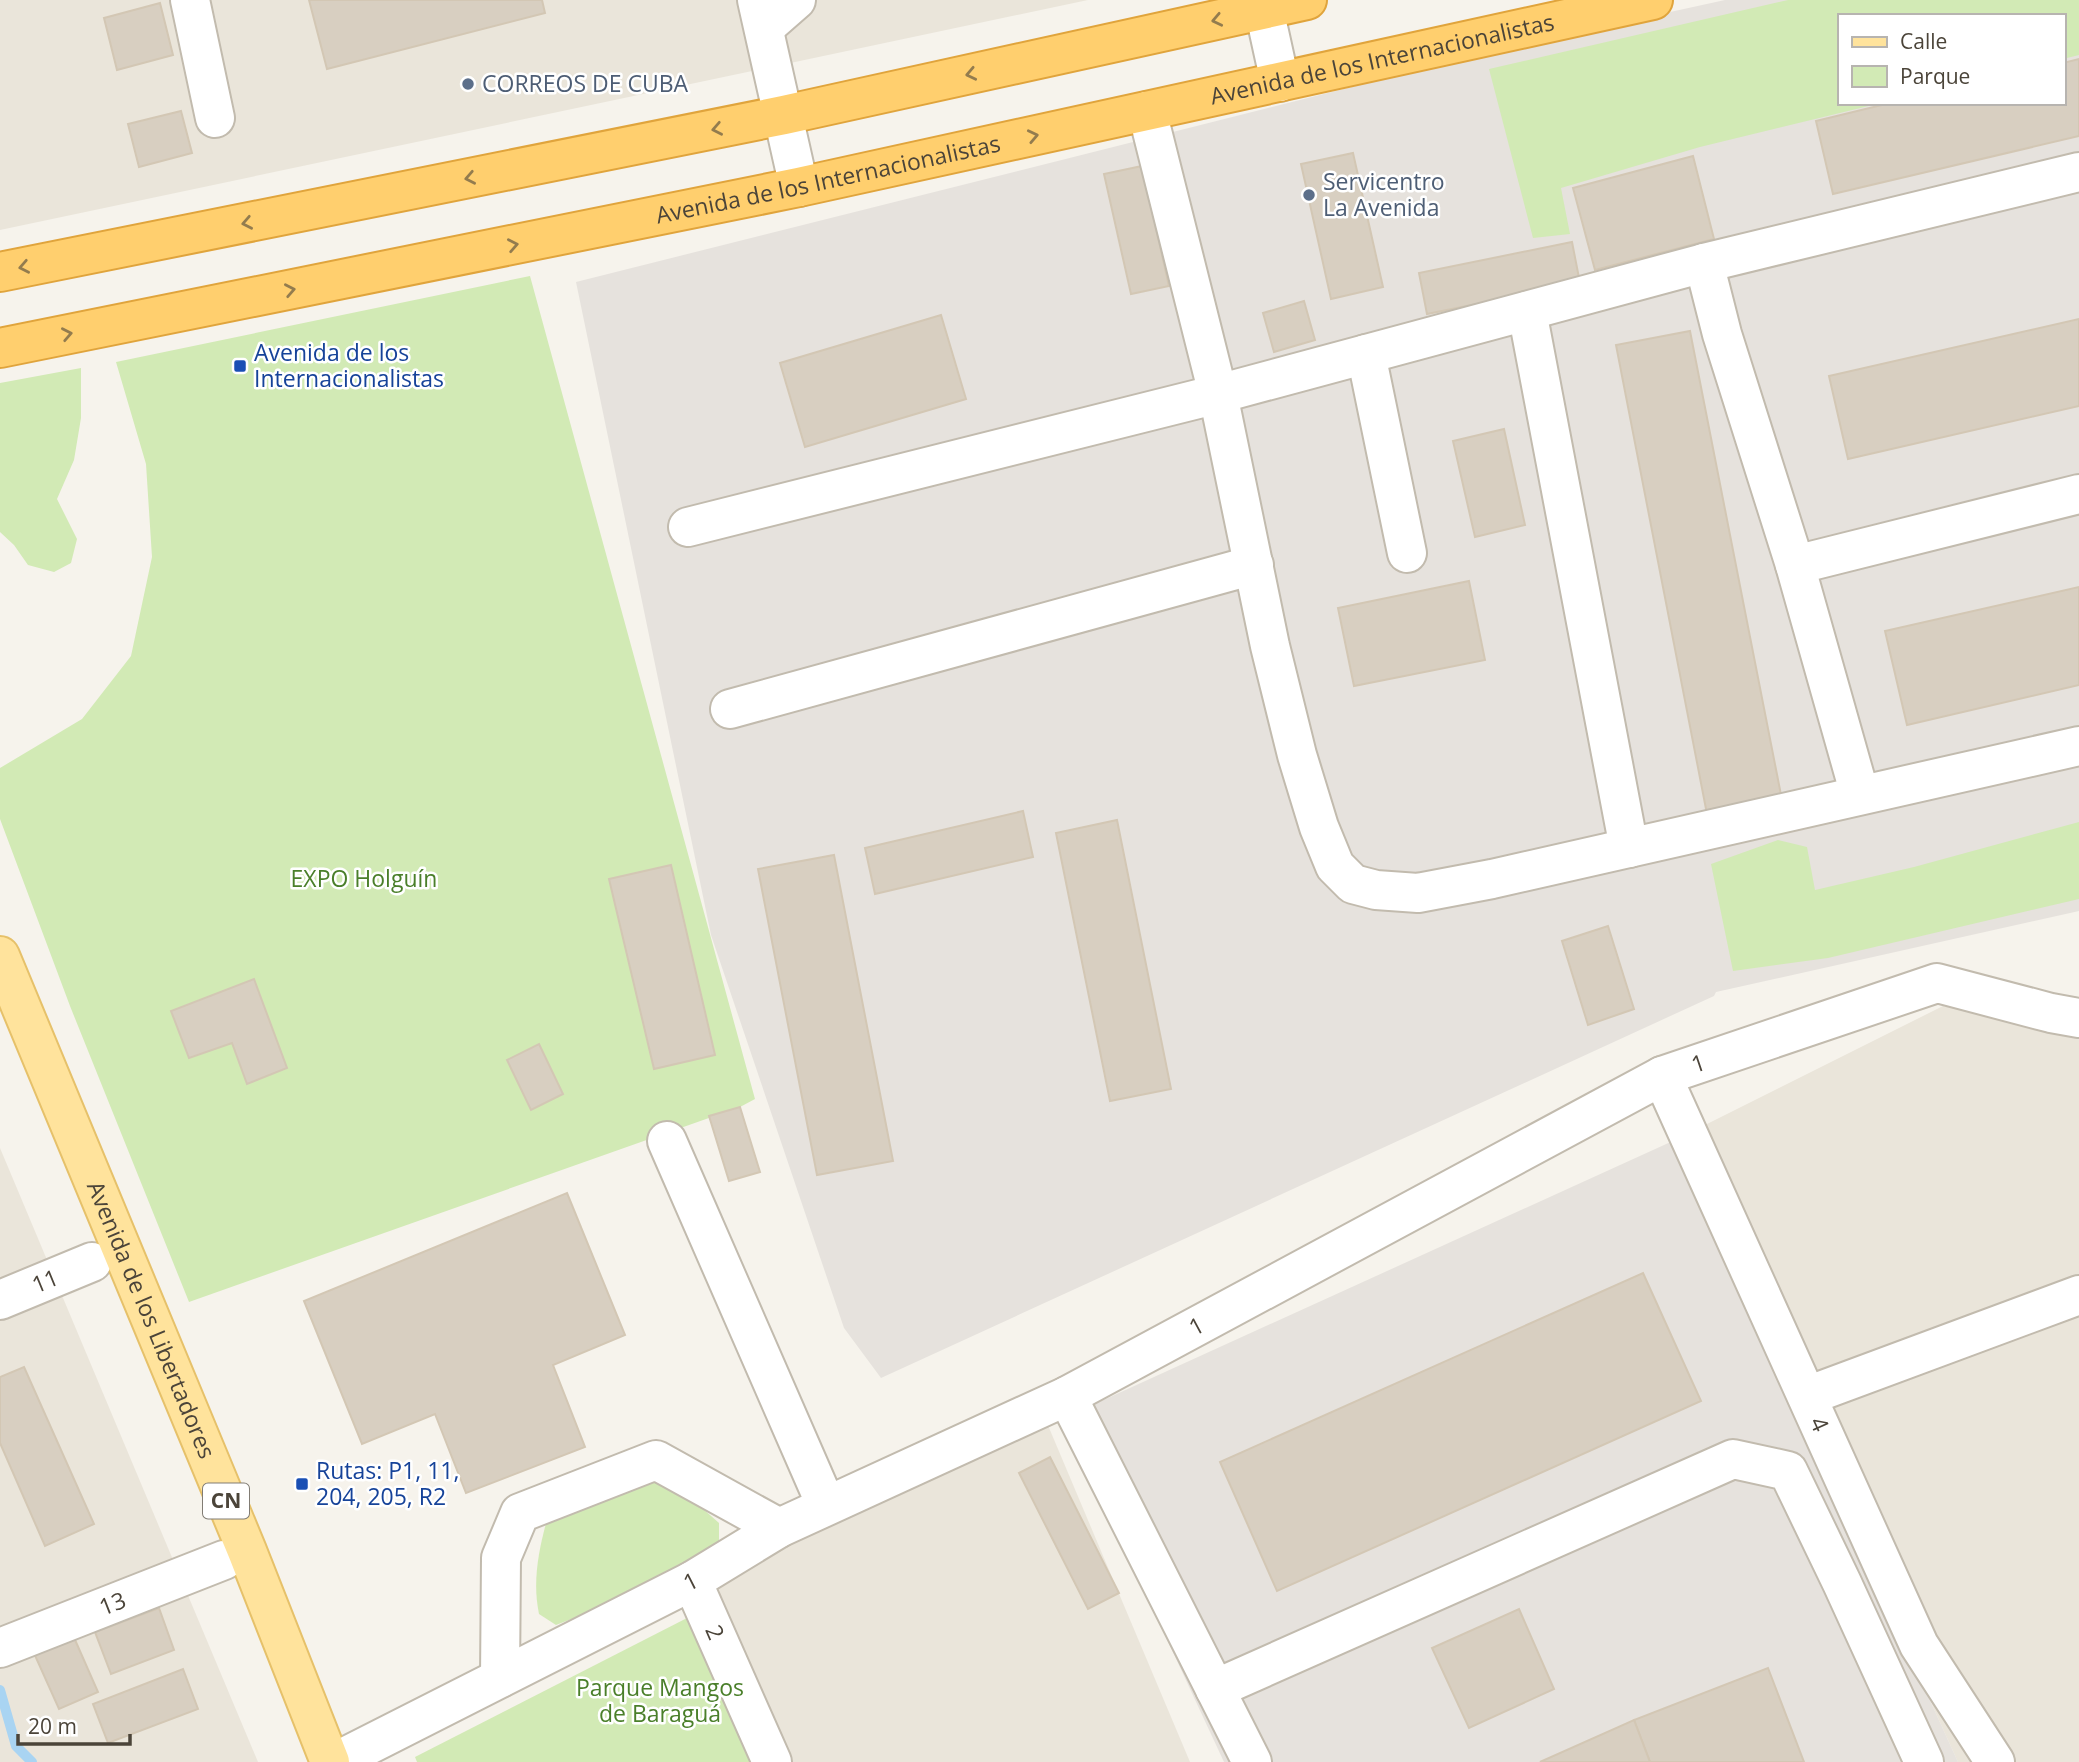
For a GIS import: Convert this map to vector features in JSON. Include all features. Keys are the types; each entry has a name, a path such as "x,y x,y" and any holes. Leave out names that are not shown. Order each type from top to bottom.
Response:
{"highway":[{"path":"0,272 784,115 1263,5 1307,0"},
{"name":"Avenida de los Internacionalistas","path":"0,348 799,187 1653,0"}],"main road":[{"name":"Avenida de los Libertadores","path":"0,956 332,1762"}],"street":[{"path":"190,0 215,118"},
{"path":"796,0 761,14 799,187"},
{"path":"1263,5 1280,82"},
{"path":"1147,111 1218,394 1270,646 1297,755 1319,827 1335,866 1353,884 1376,890 1418,893 2079,746"},
{"path":"688,527 1218,394 1704,263 2079,172"},
{"path":"1704,263 1722,334 1795,565 1860,796"},
{"path":"1527,311 1629,848"},
{"path":"1366,354 1407,553"},
{"path":"1795,565 2079,494"},
{"path":"730,709 1254,565"},
{"name":"1","path":"332,1762 692,1581 779,1528 1067,1396 1662,1076 1937,984 2079,1018"},
{"name":"4","path":"1662,1076 1919,1645 1995,1762"},
{"path":"667,1141 827,1506"},
{"name":"11","path":"0,1300 92,1262"},
{"path":"1807,1396 2079,1295"},
{"path":"1067,1396 1252,1762"},
{"path":"1215,1689 1733,1459 1787,1471 1924,1762"},
{"path":"500,1678 500,1558 520,1513 656,1460 779,1528"},
{"name":"13","path":"0,1648 224,1560"},
{"name":"2","path":"692,1581 772,1762"}],"shaded area":[{"path":"0,0 1088,0 0,230"},
{"path":"1725,0 2079,0 2079,911 1716,992 1714,996 881,1378 844,1328 711,935 576,282 1519,45"},
{"path":"1943,1006 2079,1033 2079,1762 1958,1762 1675,1140"},
{"path":"1675,1140 1958,1762 1224,1762 1064,1418"},
{"path":"0,1148 258,1762 0,1762"},
{"path":"1039,1404 1190,1762 774,1762 692,1581"}],"green space":[{"path":"1788,0 2079,0 2079,55 2065,58 2065,14 1838,14 1838,105 1873,105 1700,147 1561,188 1570,234 1533,238 1489,69"},
{"name":"EXPO Holguín","path":"530,276 755,1099 740,1107 189,1302 70,1006 0,819 0,768 82,719 131,656 152,557 146,464 116,362"},
{"path":"81,368 81,418 74,460 57,499 77,539 71,563 54,572 28,565 14,545 0,532 0,383"},
{"path":"2079,822 2079,899 1828,958 1733,971 1711,864 1778,840 1807,847 1815,890 1914,867"},
{"path":"659,1481 677,1486 719,1523 719,1548 625,1598 556,1625 539,1614 536,1589 538,1565 548,1516 640,1482"},
{"name":"Parque Mangos de Baraguá","path":"689,1617 754,1762 417,1762 415,1757"}],"building":[{"path":"309,0 542,0 545,13 327,69"},
{"path":"160,3 173,55 117,70 104,18"},
{"path":"2079,59 2079,136 1833,194 1816,121 1882,105 2065,105 2065,62"},
{"path":"181,111 192,153 139,167 128,124"},
{"path":"1353,153 1383,287 1331,299 1301,164"},
{"path":"1693,156 1714,239 1595,270 1573,188"},
{"path":"1142,166 1169,286 1131,294 1104,174"},
{"path":"1572,242 1580,283 1427,314 1419,273"},
{"path":"1304,301 1315,340 1274,352 1263,313"},
{"path":"941,315 966,399 805,447 780,363"},
{"path":"2079,319 2079,406 1848,459 1829,376"},
{"path":"1690,331 1782,800 1707,814 1616,345"},
{"path":"1504,429 1525,525 1475,537 1453,441"},
{"path":"1469,581 1485,660 1354,686 1338,608"},
{"path":"2079,587 2079,685 1907,725 1885,631"},
{"path":"1023,811 1033,857 875,894 865,848"},
{"path":"1117,820 1171,1089 1110,1101 1056,833"},
{"path":"834,855 893,1161 817,1175 758,869"},
{"path":"671,865 715,1055 654,1069 609,879"},
{"path":"1608,926 1634,1009 1588,1025 1562,941"},
{"path":"254,979 287,1068 247,1084 232,1043 189,1058 171,1011"},
{"path":"539,1044 563,1094 531,1110 507,1060"},
{"path":"740,1107 760,1172 729,1181 709,1116"},
{"path":"567,1193 625,1335 553,1365 585,1447 466,1493 435,1414 362,1444 304,1301"},
{"path":"1643,1273 1701,1401 1277,1591 1220,1462"},
{"path":"24,1367 94,1524 45,1546 0,1443 0,1377"},
{"path":"1050,1457 1119,1593 1088,1609 1019,1473"},
{"path":"159,1608 174,1650 111,1674 95,1632"},
{"path":"1519,1609 1554,1689 1469,1728 1432,1648"},
{"path":"72,1633 98,1692 59,1709 33,1651"},
{"path":"1768,1668 1804,1762 1650,1762 1634,1720"},
{"path":"183,1669 198,1709 108,1743 93,1704"},
{"path":"1634,1720 1650,1762 1540,1762"}],"waterway":[{"path":"0,1690 16,1746 32,1762"}],"place":[{"name":"CORREOS DE CUBA","path":"468,84"},
{"name":"Servicentro La Avenida","path":"1309,195"},
{"name":"Avenida de los Internacionalistas","path":"240,366"},
{"name":"Rutas: P1, 11, 204, 205, R2","path":"302,1484"}]}
